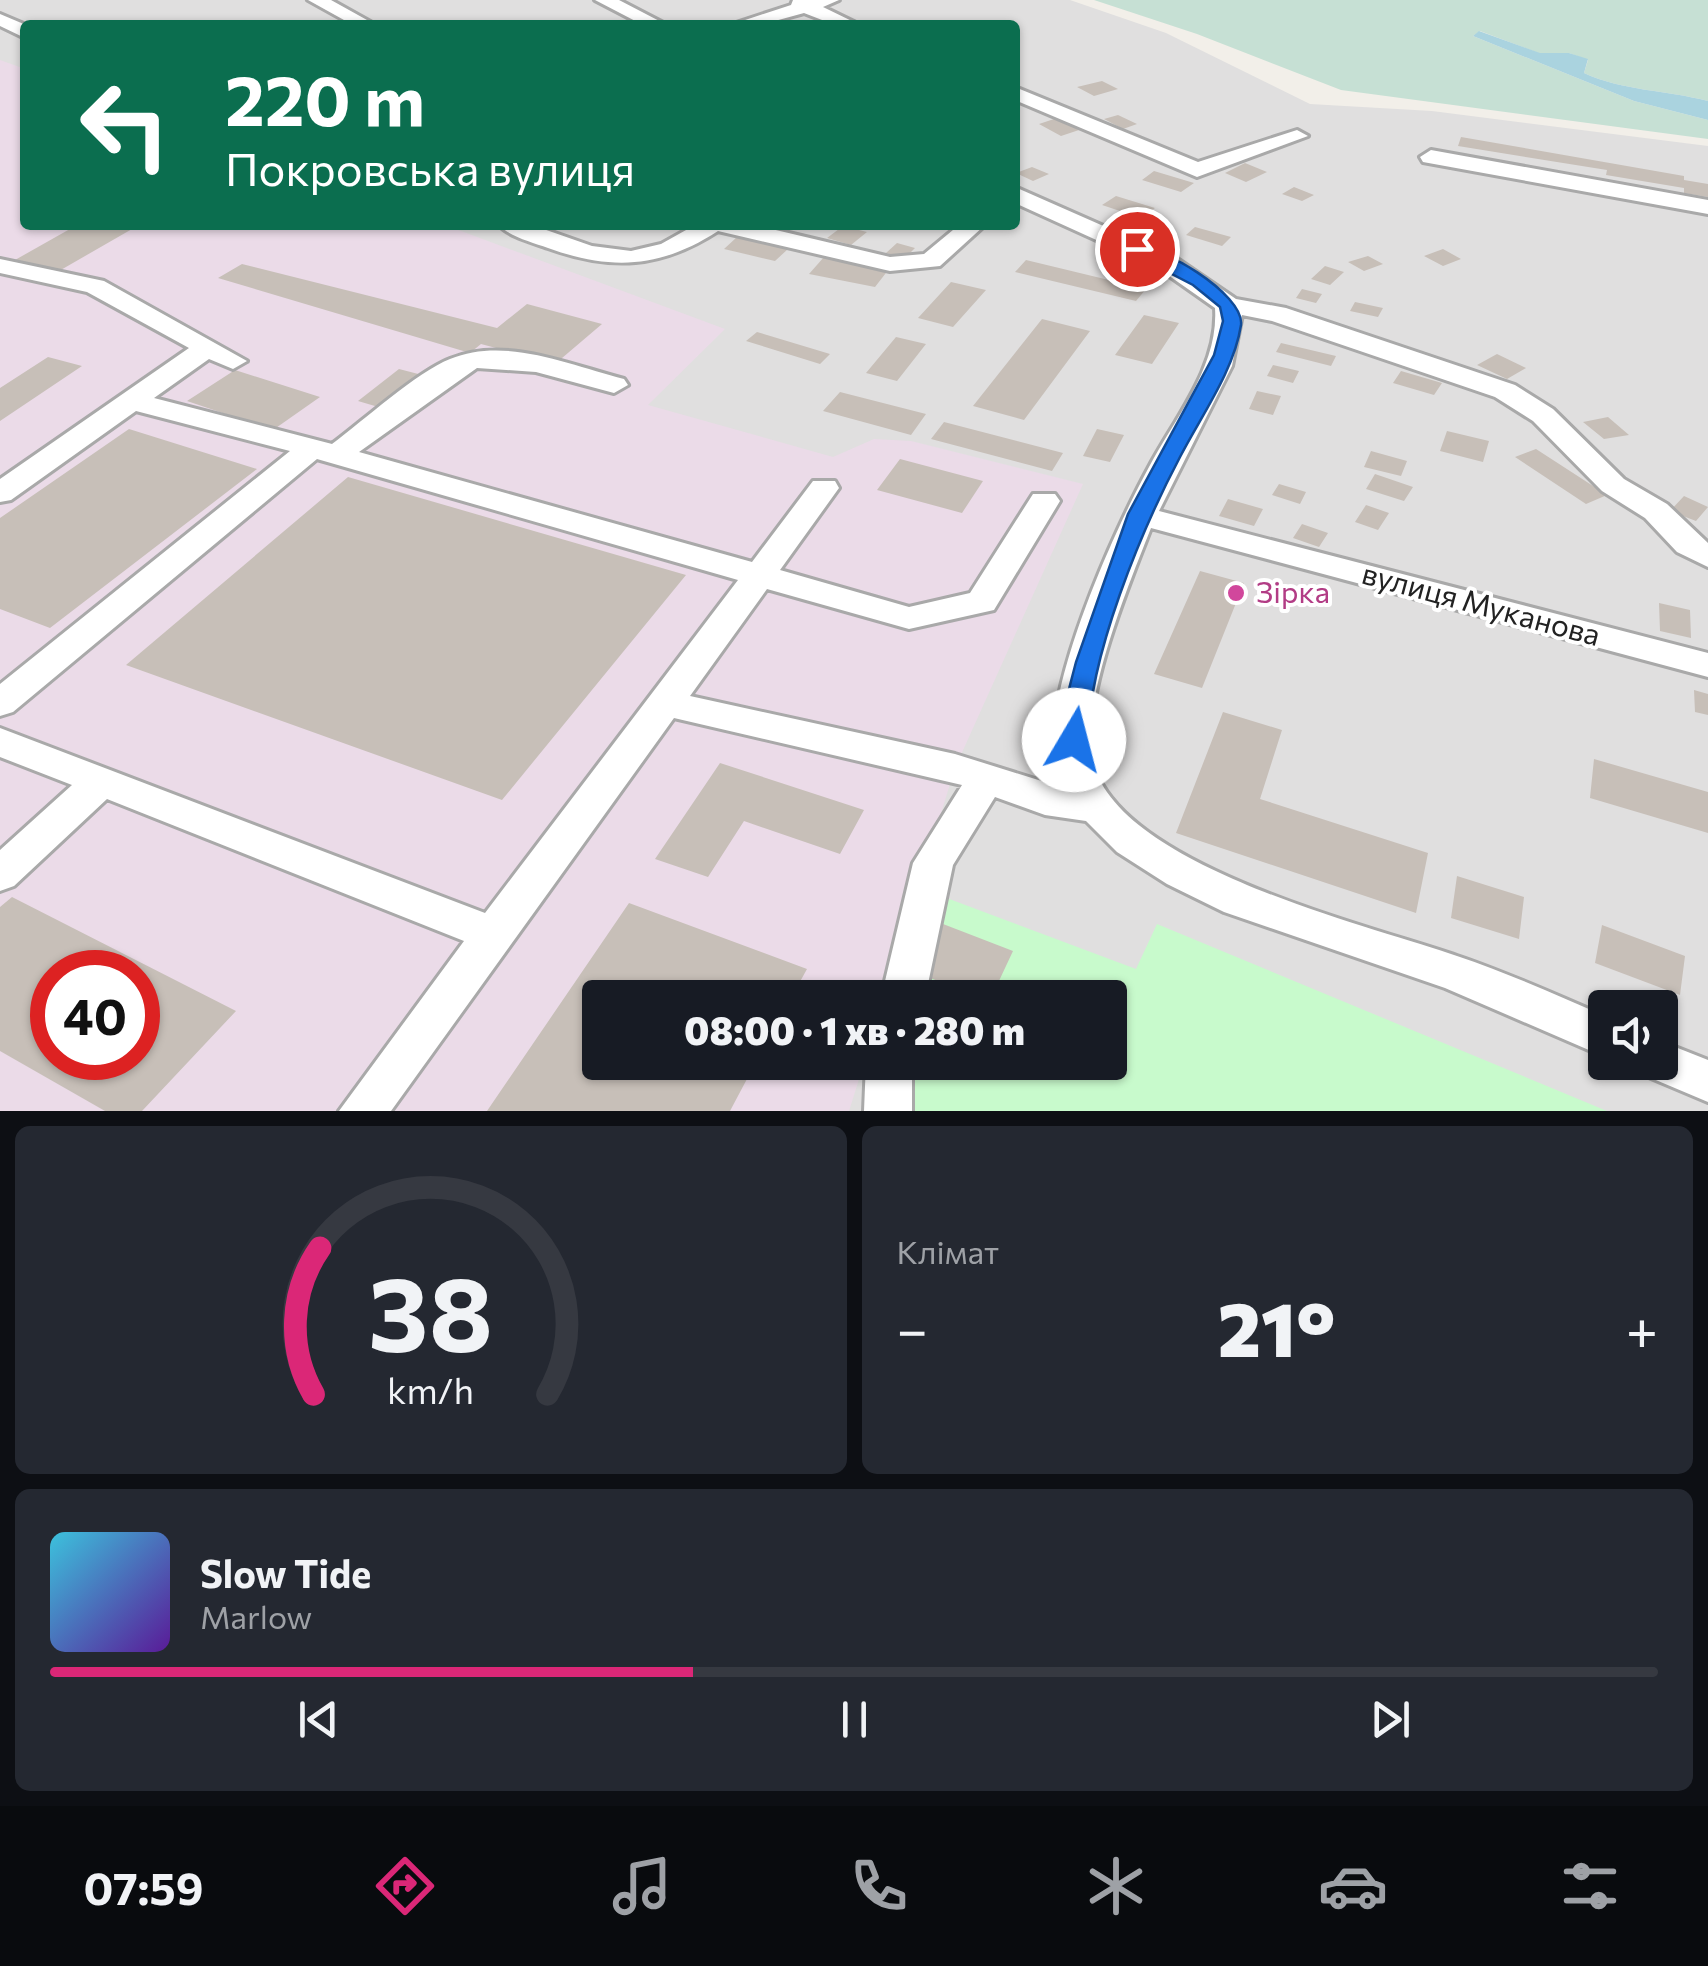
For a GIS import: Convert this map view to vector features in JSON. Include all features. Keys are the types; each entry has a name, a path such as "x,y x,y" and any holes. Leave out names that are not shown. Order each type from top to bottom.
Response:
{"street":[{"path":"317,0 357,20"},
{"path":"604,0 647,20"},
{"path":"752,20 797,3 830,0"},
{"path":"797,3 839,20"},
{"path":"1020,94 1229,182"},
{"path":"1020,118 1050,108"},
{"path":"1197,170 1297,136"},
{"path":"1431,157 1708,207"},
{"path":"1020,196 1167,263 1228,304 1277,314 1505,391 1544,415 1613,485 1656,511 1688,545 1708,557"},
{"path":"524,230 583,253 634,255 667,251 703,230"},
{"path":"745,230 890,264 931,261 967,230"},
{"path":"0,266 95,286 220,355 14,469 0,493"},
{"path":"1228,304 1232,321 1223,355 1138,514 1088,662 1075,716 1074,764 1098,808 1139,851 1193,881 1460,976 1588,1030"},
{"path":"0,702 324,451 458,366 478,358 514,361 614,385"},
{"path":"131,401 324,451 909,618 982,602 1044,501"},
{"path":"363,1111 824,488"},
{"name":"вулиця Муканова","path":"1138,514 1708,665"},
{"path":"665,703 955,768 984,782 1046,800 1098,808"},
{"path":"0,742 494,934"},
{"path":"0,875 102,781"},
{"path":"907,980 933,863 984,782"},
{"path":"1678,1068 1708,1081"},
{"path":"888,1111 889,1080"}],"shaded area":[{"path":"0,0 1070,0 1166,33 1310,104 1432,111 1708,146 1708,1111 0,1111"},
{"path":"0,60 20,67 20,230 458,230 725,329 648,405 833,457 874,439 911,441 1083,484 955,768 889,980 582,980 582,1080 859,1080 849,1111 0,1111"}],"green space":[{"path":"1094,0 1708,0 1708,101 1599,79 1584,73 1588,60 1569,53 1541,54 1480,31 1473,36 1634,101 1708,120 1708,139 1341,90 1197,34"},
{"path":"944,897 1136,969 1157,924 1607,1111 910,1111 911,1080 1127,1080 1127,980 918,980"}],"water":[{"path":"1479,31 1540,53 1569,53 1588,59 1584,73 1599,79 1708,101 1708,120 1634,101 1473,36"}],"building":[{"path":"1102,81 1118,89 1094,96 1077,87"},
{"path":"1118,115 1137,124 1123,129 1104,119"},
{"path":"1057,118 1079,130 1061,136 1039,124"},
{"path":"1461,137 1684,176 1684,180 1708,184 1708,197 1684,193 1684,188 1606,175 1607,170 1458,146"},
{"path":"1245,163 1267,172 1246,182 1225,173"},
{"path":"1032,167 1049,174 1033,181 1020,172"},
{"path":"1154,171 1194,183 1181,192 1142,180"},
{"path":"1294,187 1314,195 1302,201 1282,194"},
{"path":"1116,196 1155,208 1141,218 1102,205"},
{"path":"1195,227 1231,237 1222,246 1186,235"},
{"path":"68,230 130,230 59,271 15,260"},
{"path":"838,230 867,232 851,245 827,238"},
{"path":"737,237 788,249 775,261 724,249"},
{"path":"897,243 915,248 905,258 886,253"},
{"path":"1443,249 1461,259 1443,266 1424,256"},
{"path":"1368,256 1383,264 1364,271 1348,262"},
{"path":"824,257 889,269 875,287 809,274"},
{"path":"1026,260 1146,289 1136,301 1015,272"},
{"path":"242,264 497,328 527,304 602,324 555,364 481,344 470,353 218,278"},
{"path":"1325,266 1344,272 1330,285 1311,279"},
{"path":"951,282 986,290 953,327 918,318"},
{"path":"1302,289 1322,294 1316,303 1296,298"},
{"path":"1355,302 1383,308 1378,317 1350,311"},
{"path":"1144,315 1179,323 1152,364 1115,355"},
{"path":"1042,319 1090,331 1024,420 973,406"},
{"path":"757,332 830,354 820,364 746,341"},
{"path":"896,337 926,344 897,381 866,373"},
{"path":"1281,343 1336,356 1331,366 1276,352"},
{"path":"1497,354 1526,368 1507,379 1477,365"},
{"path":"48,357 82,366 0,421 0,388"},
{"path":"1273,365 1299,371 1293,383 1267,376"},
{"path":"399,369 426,376 385,409 358,401"},
{"path":"235,370 320,397 273,430 187,401"},
{"path":"1401,371 1442,383 1434,395 1393,383"},
{"path":"1257,391 1281,396 1273,415 1249,409"},
{"path":"840,392 926,414 911,435 823,411"},
{"path":"1608,417 1629,435 1604,439 1583,422"},
{"path":"944,422 1063,453 1052,471 931,439"},
{"path":"129,429 257,469 50,628 0,609 0,518"},
{"path":"1097,429 1124,435 1110,462 1083,456"},
{"path":"1447,431 1489,441 1483,462 1440,451"},
{"path":"1536,449 1607,495 1586,504 1515,457"},
{"path":"1371,451 1407,461 1401,476 1364,467"},
{"path":"900,459 983,481 962,513 877,490"},
{"path":"1375,474 1413,487 1404,501 1366,489"},
{"path":"348,477 686,575 502,800 126,665"},
{"path":"1279,484 1306,492 1300,504 1272,495"},
{"path":"1684,496 1708,507 1696,521 1670,511"},
{"path":"1228,499 1263,509 1254,526 1219,516"},
{"path":"1366,505 1389,513 1378,530 1355,522"},
{"path":"1302,524 1328,533 1319,547 1293,538"},
{"path":"1200,571 1244,583 1202,688 1154,674"},
{"path":"1659,603 1690,610 1691,638 1660,631"},
{"path":"1694,690 1708,694 1708,715 1695,712"},
{"path":"1223,712 1282,730 1260,799 1428,853 1416,913 1176,833"},
{"path":"1594,759 1708,792 1708,833 1590,798"},
{"path":"720,763 864,810 840,854 744,821 708,877 655,859"},
{"path":"1457,876 1524,897 1519,939 1451,918"},
{"path":"12,897 116,950 30,950 30,1068 0,1051 0,907"},
{"path":"629,903 807,969 801,980 582,980 582,1080 746,1080 730,1111 487,1111"},
{"path":"943,924 1013,951 999,980 935,980 918,973"},
{"path":"1602,925 1685,956 1680,995 1678,990 1667,990 1595,963"},
{"path":"160,972 236,1011 142,1111 105,1111 51,1080 160,1080"}],"place":[{"name":"Зірка","path":"1236,593"}],"route":[{"path":"1074,740 1075,716 1088,662 1138,514 1223,355 1232,321 1228,304 1199,281 1137,249"}]}
